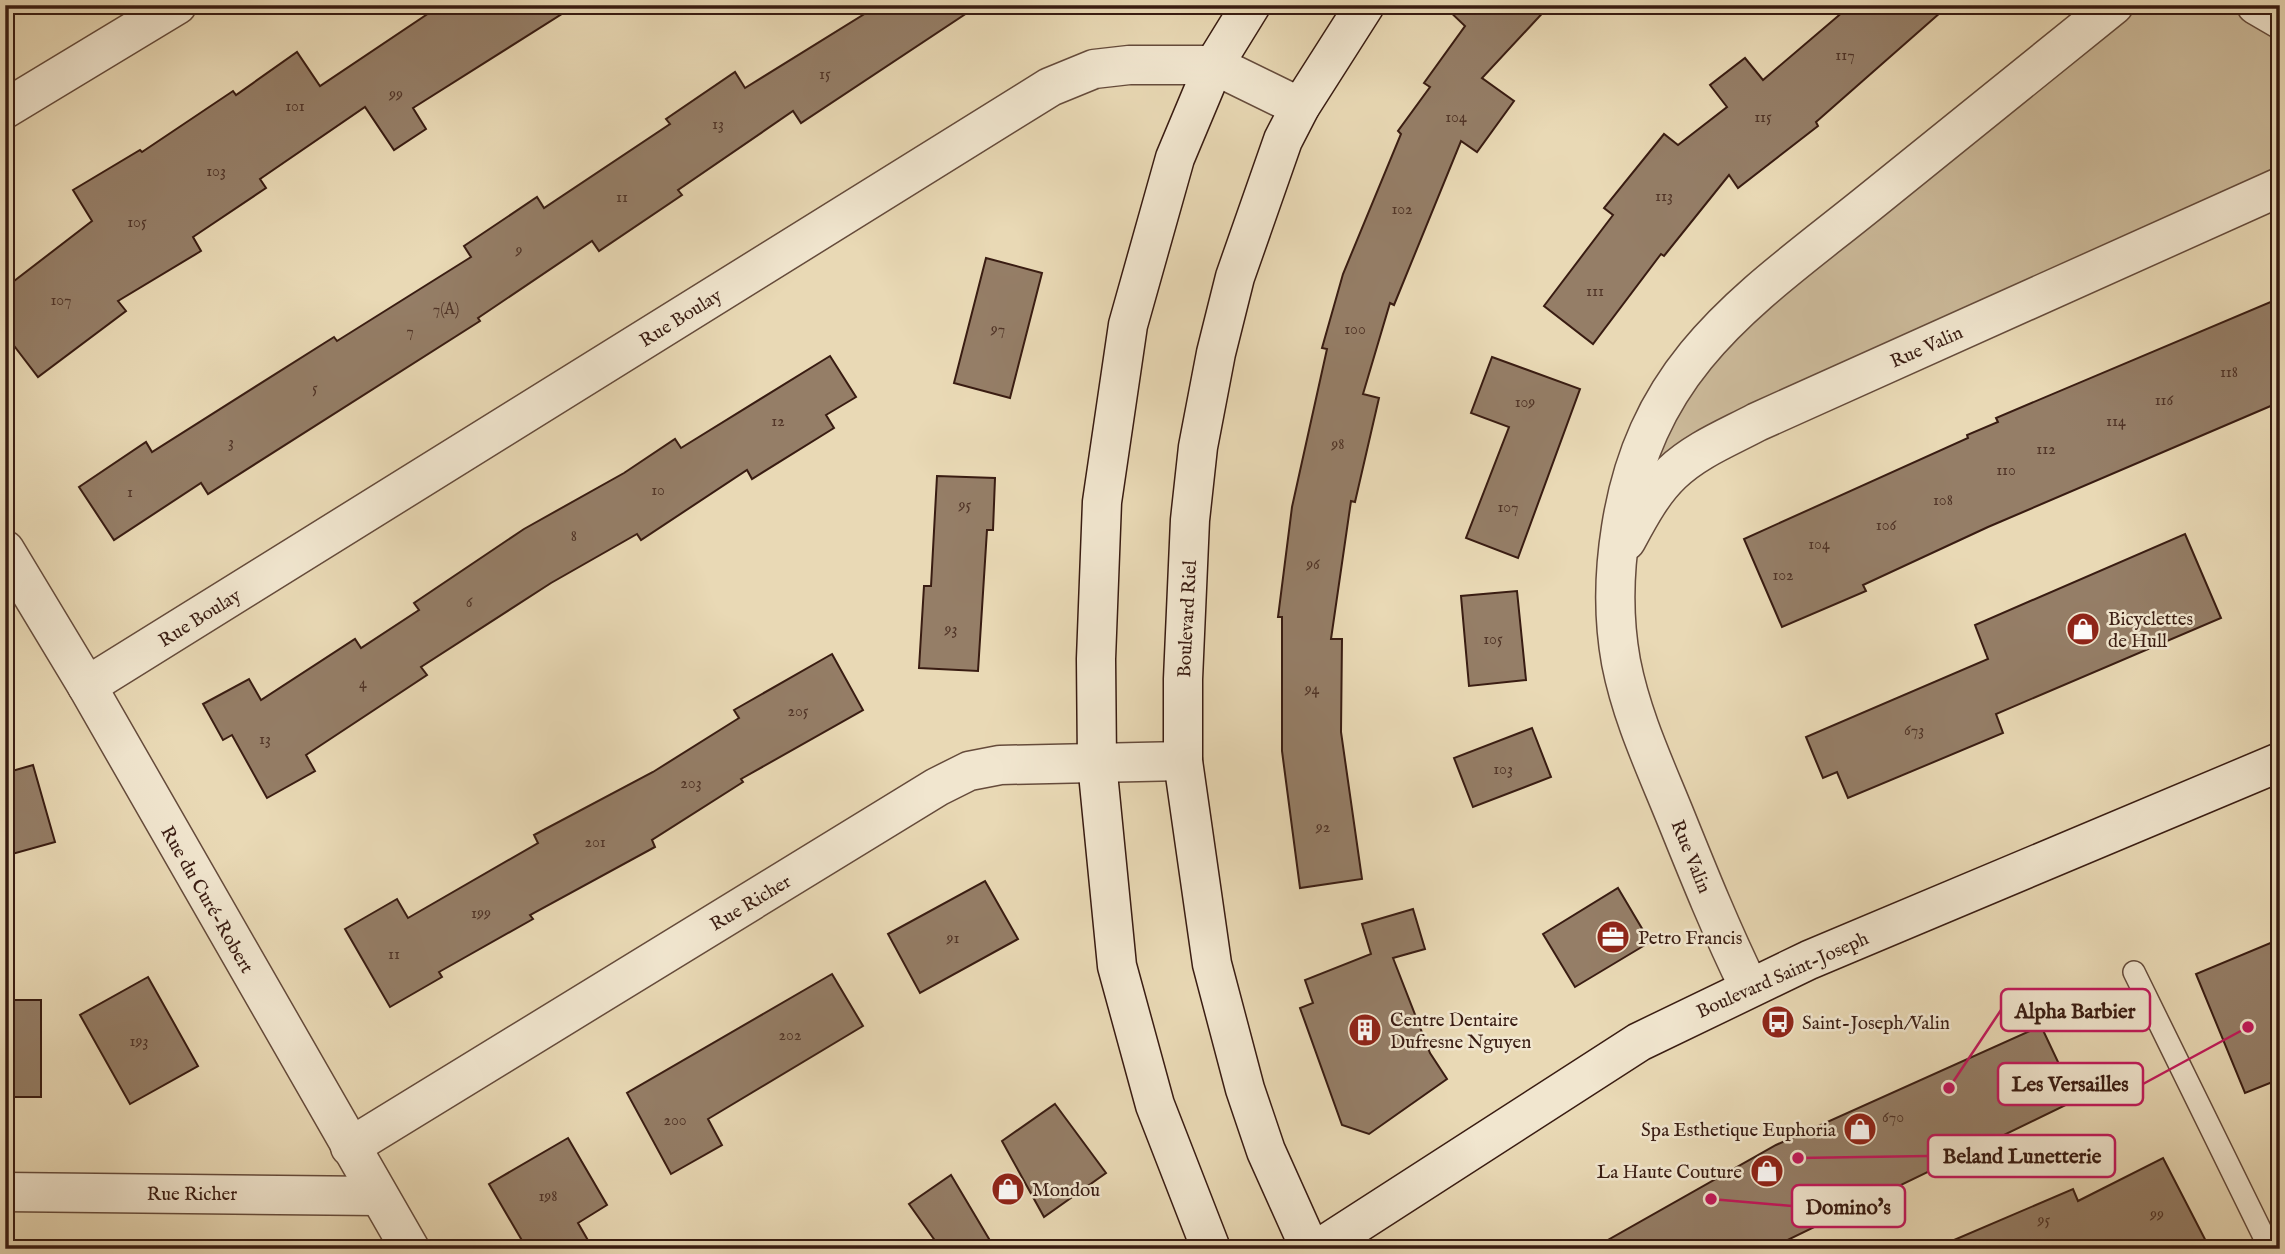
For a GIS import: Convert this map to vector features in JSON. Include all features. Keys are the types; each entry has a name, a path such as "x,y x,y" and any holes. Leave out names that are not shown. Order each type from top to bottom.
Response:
{"street":[{"path":"5,109 177,5"},
{"path":"1212,1249 1155,1105 1117,966 1097,763 1096,659 1102,502 1126,338 1175,158 1214,65 1251,5"},
{"name":"Boulevard Riel","path":"1311,1249 1266,1151 1245,1089 1212,964 1183,761 1183,679 1191,520 1198,447 1216,353 1235,278 1283,140 1300,107 1365,5"},
{"name":"Rue Valin","path":"1749,987 1728,944 1636,724 1619,648 1615,610 1616,558 1628,483 1646,433 1670,388 1703,346 1737,310 2114,5"},
{"path":"2256,5 2280,19"},
{"name":"Rue Boulay","path":"87,686 1051,87 1094,69 1129,65 1214,65 1300,107"},
{"name":"Rue Valin","path":"1616,558 1646,506 1672,472 1707,449 1770,416 2280,187"},
{"name":"Rue du Curé-Robert","path":"5,550 87,686 410,1249"},
{"name":"Rue Richer","path":"350,1147 937,787 969,771 1000,765 1183,761"},
{"name":"Boulevard Saint-Joseph","path":"1318,1249 1639,1042 1749,987 2280,762"},
{"name":"Rue Richer","path":"5,1192 378,1196"}],"lane":[{"path":"2134,972 2270,1249"}],"shaded area":[{"path":"2114,5 2256,5 2280,19 2280,187 1628,483 1670,388"}],"building":[{"path":"441,5 576,5 413,108 426,129 394,150 365,107 260,179 266,188 193,237 201,251 118,301 126,311 38,377 5,334 5,288 92,221 73,190 140,150 142,152 233,91 236,95 297,52 320,86"},
{"path":"879,5 979,5 801,123 793,111 678,190 682,195 599,251 592,241 478,318 480,321 208,494 201,483 114,540 79,487 146,442 152,452 334,337 337,341 471,257 464,246 537,197 544,208 670,124 666,119 735,72 745,88"},
{"path":"1443,5 1550,5 1482,78 1514,101 1477,152 1461,141 1394,305 1390,303 1363,394 1379,398 1355,502 1351,501 1331,639 1342,639 1341,732 1362,879 1300,888 1282,751 1282,617 1278,617 1292,507 1327,349 1322,348 1343,274 1401,134 1398,131 1430,87 1424,83 1465,26"},
{"path":"1851,5 1949,5 1816,122 1818,126 1738,188 1729,175 1664,256 1661,254 1593,344 1544,306 1613,215 1604,208 1664,134 1678,145 1727,107 1710,85 1745,58 1763,80"},
{"path":"986,258 1042,273 1010,398 954,383"},
{"path":"2280,298 2280,402 1988,527 1863,585 1866,591 1782,627 1744,539 1968,438 1967,435 1998,422 1996,418"},
{"path":"830,356 856,397 826,415 834,428 752,479 747,470 641,540 637,534 551,583 421,667 427,675 306,755 315,771 267,798 232,735 223,740 203,704 249,679 261,700 355,639 361,648 419,610 414,603 524,529 624,473 675,439 681,448"},
{"path":"1492,357 1580,389 1518,558 1466,538 1509,427 1471,413"},
{"path":"937,476 995,478 993,530 987,530 978,671 919,668 924,586 931,586"},
{"path":"2185,534 2221,618 1996,714 2003,733 1848,798 1837,772 1823,778 1806,737 1988,659 1975,625"},
{"path":"1517,591 1526,680 1469,686 1461,596"},
{"path":"832,654 863,710 741,779 743,782 652,840 655,847 530,915 533,919 439,972 442,977 390,1007 345,929 397,899 408,918 538,843 534,835 653,772 739,718 734,710"},
{"path":"1532,728 1551,777 1473,807 1454,758"},
{"path":"33,765 55,842 5,856 5,773"},
{"path":"985,881 1018,939 920,993 888,934"},
{"path":"1618,888 1650,942 1575,987 1543,934"},
{"name":"Centre Dentaire Dufresne Nguyen","path":"1413,909 1425,949 1393,958 1430,1053 1447,1079 1369,1134 1342,1125 1300,1008 1313,1003 1305,980 1371,954 1362,924"},
{"path":"2280,939 2280,1079 2245,1093 2196,974"},
{"path":"832,974 863,1026 708,1119 722,1145 671,1174 627,1093"},
{"path":"148,977 198,1066 130,1104 80,1015"},
{"path":"5,1000 41,1000 41,1097 5,1097"},
{"path":"2041,1026 2076,1100 1769,1249 1592,1249 1776,1145"},
{"path":"1055,1104 1106,1173 1044,1217 1002,1141"},
{"path":"568,1138 607,1205 578,1223 593,1249 527,1249 489,1184"},
{"path":"2163,1158 2210,1249 1933,1249 2073,1189 2078,1201"},
{"path":"951,1175 995,1249 941,1249 909,1204"}],"place":[{"name":"Bicyclettes de Hull","path":"2083,629"},
{"name":"Petro Francis","path":"1613,937"},
{"name":"Saint-Joseph/Valin","path":"1778,1022"},
{"name":"Les Versailles","path":"2248,1027"},
{"name":"Centre Dentaire Dufresne Nguyen","path":"1365,1030"},
{"name":"Alpha Barbier","path":"1949,1088"},
{"name":"Spa Esthetique Euphoria","path":"1860,1129"},
{"name":"Beland Lunetterie","path":"1798,1158"},
{"name":"La Haute Couture","path":"1767,1171"},
{"name":"Mondou","path":"1008,1189"},
{"name":"Domino's","path":"1711,1199"}]}
